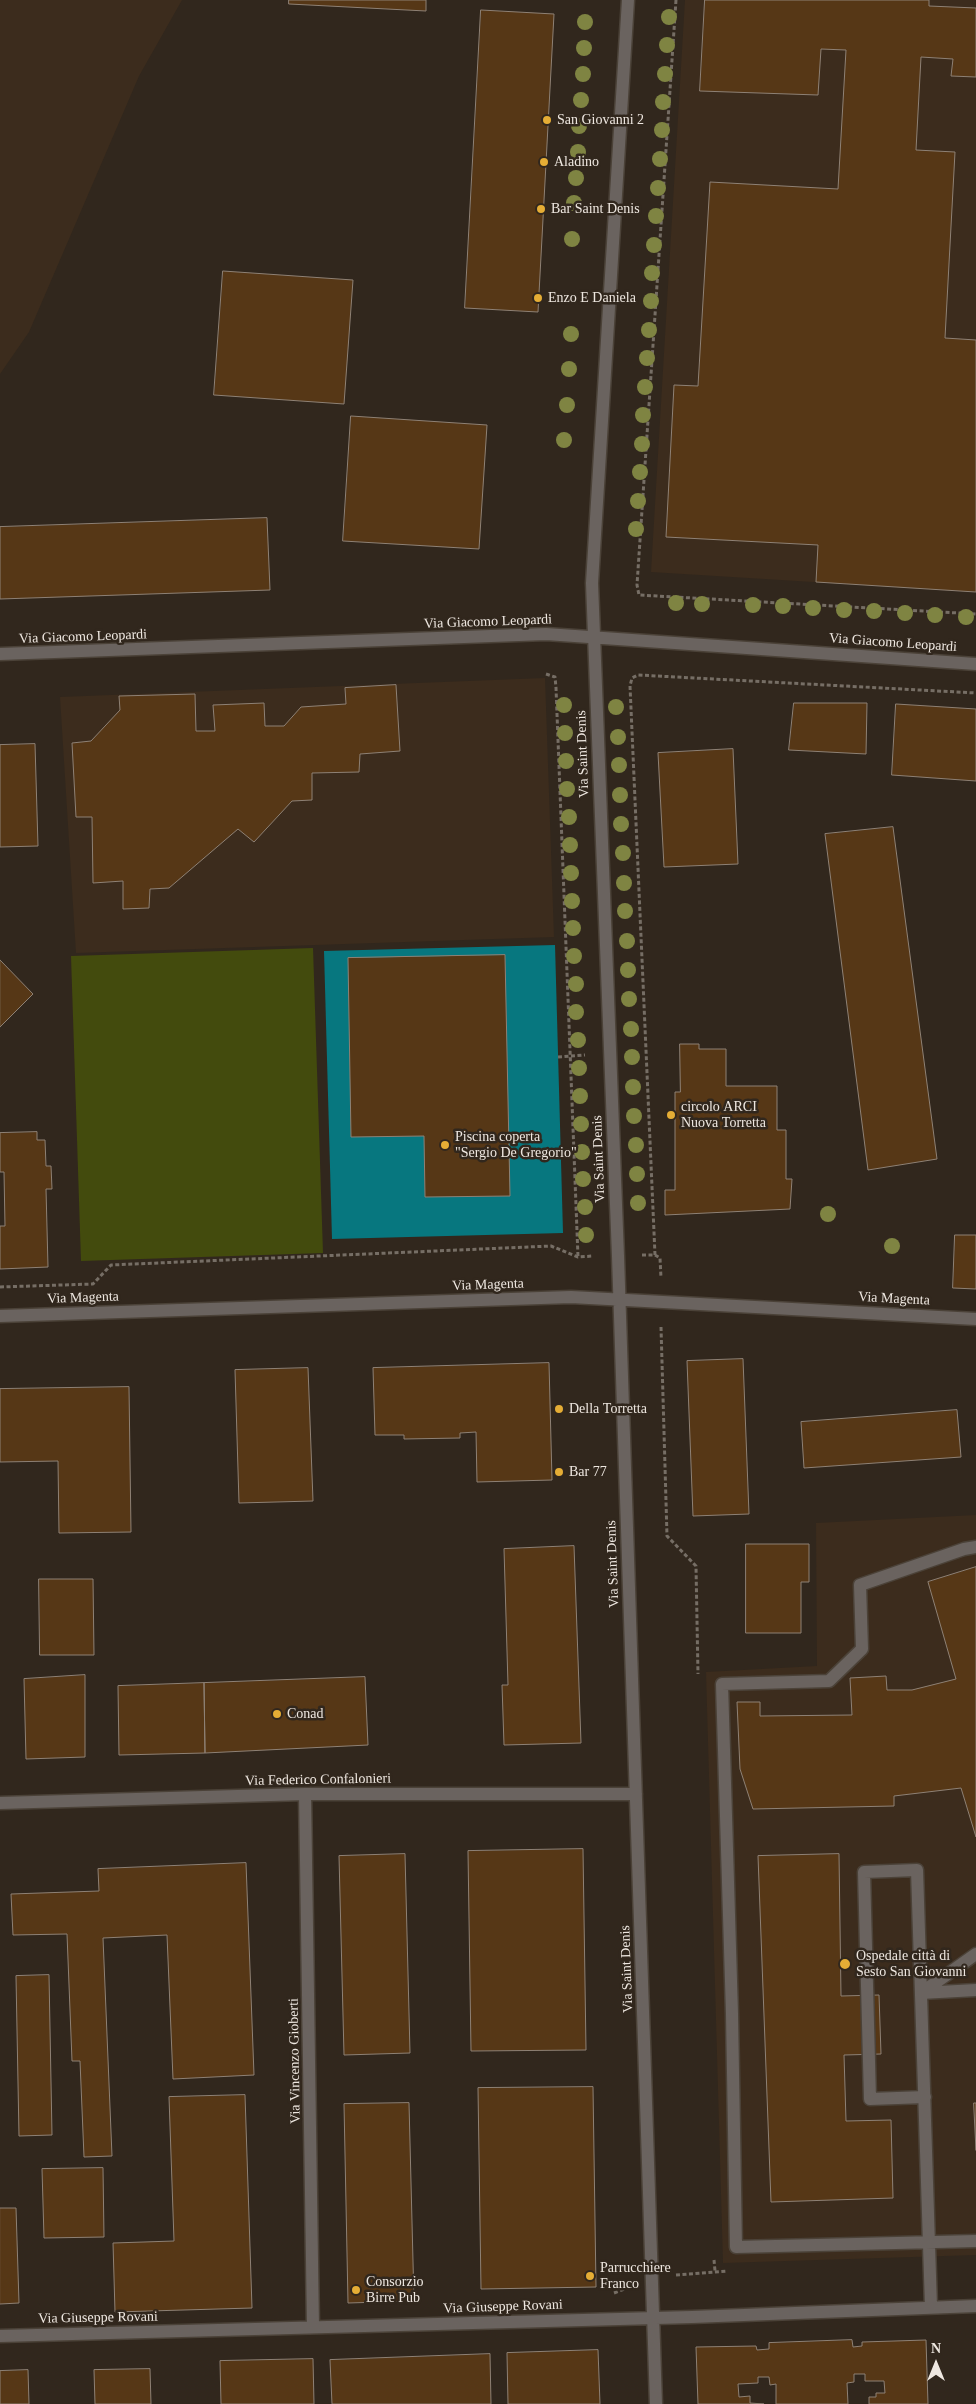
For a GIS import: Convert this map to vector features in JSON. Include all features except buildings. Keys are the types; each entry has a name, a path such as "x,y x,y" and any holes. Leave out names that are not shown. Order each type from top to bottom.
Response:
{"street":[{"name":"Via Saint Denis","path":"628,0 592,583 619,1299 656,2404"},
{"name":"Via Giacomo Leopardi","path":"0,654 546,634 976,664"},
{"name":"Via Magenta","path":"0,1316 571,1297 976,1319"},
{"path":"976,1547 860,1585 862,1649 830,1681 722,1684 732,2014 736,2247 976,2241"},
{"name":"Via Federico Confalonieri","path":"0,1803 305,1794 636,1794"},
{"name":"Via Vincenzo Gioberti","path":"305,1794 313,2327"},
{"path":"925,2097 870,2099 864,1872 917,1870 921,1993 925,2097 930,2242 931,2307"},
{"path":"921,1993 976,1954"},
{"path":"921,1993 976,1990"},
{"name":"Via Giuseppe Rovani","path":"0,2336 653,2318 976,2306"}],"path":[{"path":"676,0 637,585 639,595 976,614"},
{"path":"0,1287 93,1284 111,1265 551,1246 578,1257 556,688 555,677 546,674"},
{"path":"660,1258 655,1255 630,686 632,678 638,675 976,693"},
{"path":"558,1057 569,1056"},
{"path":"662,1339 667,1536 696,1566 699,1682"},
{"path":"713,2252 715,2272"}],"shaded area":[{"path":"0,0 182,0 139,76 29,332 0,374"},
{"path":"685,0 976,0 976,592 651,572"},
{"path":"545,678 554,937 76,953 60,697"},
{"name":"Ospedale città di Sesto San Giovanni","path":"976,1515 976,2255 723,2263 706,1672 817,1666 816,1523"}],"green space":[{"path":"313,948 323,1253 81,1261 71,956"}],"water":[{"name":"Piscina coperta \"Sergio De Gregorio\"","path":"555,945 563,1233 332,1239 324,951"}],"place":[{"name":"San Giovanni 2","path":"547,120"},
{"name":"Aladino","path":"544,162"},
{"name":"Bar Saint Denis","path":"541,209"},
{"name":"Enzo E Daniela","path":"538,298"},
{"name":"circolo ARCI Nuova Torretta","path":"671,1115"},
{"name":"Piscina coperta \"Sergio De Gregorio\"","path":"445,1145"},
{"name":"Della Torretta","path":"559,1409"},
{"name":"Bar 77","path":"559,1472"},
{"name":"Conad","path":"277,1714"},
{"name":"Ospedale città di Sesto San Giovanni","path":"845,1964"},
{"name":"Parrucchiere Franco","path":"590,2276"},
{"name":"Consorzio Birre Pub","path":"356,2290"}]}
